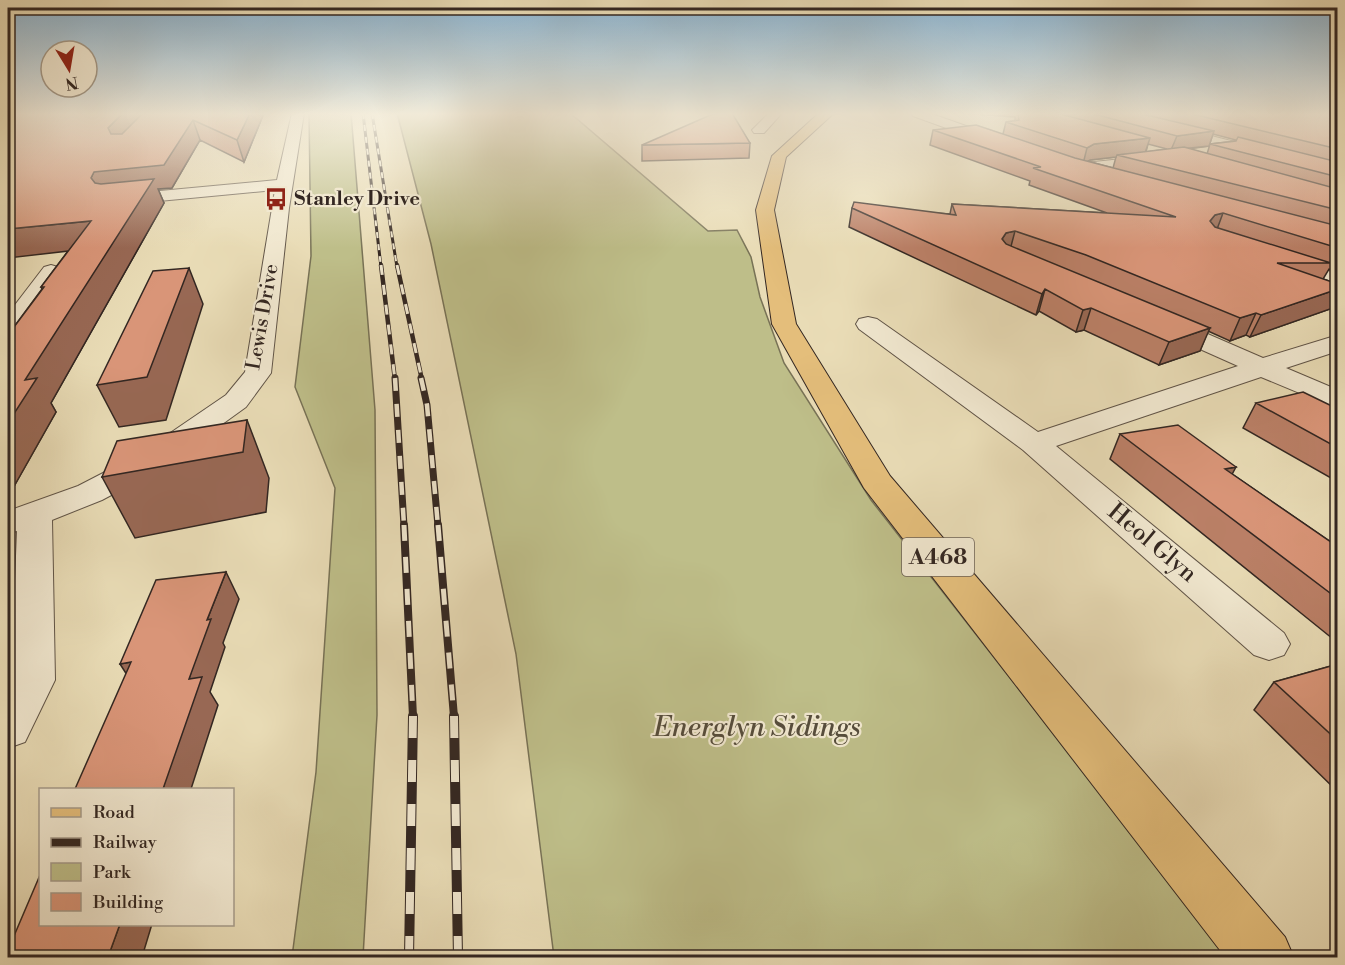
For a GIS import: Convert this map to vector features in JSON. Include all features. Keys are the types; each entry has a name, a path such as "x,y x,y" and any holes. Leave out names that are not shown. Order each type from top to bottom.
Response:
{"main road":[{"name":"A468","path":"778,158 765,210 784,324 876,480 1264,957"}],"street":[{"name":"Lewis Drive","path":"21,518 90,493 149,462 236,401 258,373 290,158"},
{"path":"1076,169 1162,158"},
{"path":"1279,158 1338,173"},
{"path":"1056,162 1115,180"},
{"path":"112,201 285,184"},
{"path":"1259,255 1338,281"},
{"path":"8,330 51,271"},
{"path":"1146,316 1338,401"},
{"name":"Heol Glyn","path":"868,324 1034,443 1269,644"},
{"path":"1034,443 1338,342"},
{"path":"8,728 33,680 21,518"}],"green space":[{"path":"310,158 355,158 375,410 377,715 363,957 292,957 316,772 335,488 295,387 311,256"},
{"name":"Energlyn Sidings","path":"409,158 623,158 708,231 737,230 751,257 760,297 784,363 871,500 1228,957 554,957 516,654 431,244"}],"building":[{"path":"8,158 168,158 164,165 94,172 91,178 95,183 101,184 154,179 25,380 37,378 8,423 8,335 91,221 8,229"},
{"path":"1015,158 1075,158 1338,226 1338,231 1334,233 1338,234 1338,248 1223,213 1215,215 1210,221 1215,227 1331,263 1277,263 1338,284 1338,289 1261,315 1256,313 1240,318 1086,255 1015,231 1006,233 1002,239 1006,244 1210,328 1169,342 1091,308 1083,310 1045,289 1042,294 852,208 854,202 956,215 952,204 1176,217 1033,168 1041,167"},
{"path":"1129,158 1224,158 1338,189 1338,210"},
{"path":"1264,158 1322,158 1338,162 1338,177"},
{"path":"189,268 147,377 97,385 153,271"},
{"path":"1303,392 1338,409 1338,448 1256,403"},
{"path":"247,420 243,452 102,477 117,441"},
{"path":"1178,425 1236,467 1225,469 1338,547 1338,599 1120,434"},
{"path":"226,572 207,620 211,619 189,679 202,677 163,788 75,788 131,662 120,664 156,580"},
{"path":"1338,664 1338,741 1274,682"},
{"path":"39,877 39,926 119,926 108,957 8,957 8,950"}],"railway":[{"path":"368,158 381,267"},
{"path":"379,158 397,267"},
{"path":"381,265 395,380"},
{"path":"397,265 422,380"},
{"path":"395,378 404,526"},
{"path":"421,378 427,405 438,526"},
{"path":"404,525 413,717"},
{"path":"438,525 454,717"},
{"path":"454,716 458,958"},
{"path":"409,958 413,717"}],"place":[{"name":"Stanley Drive","path":"276,199"}]}
